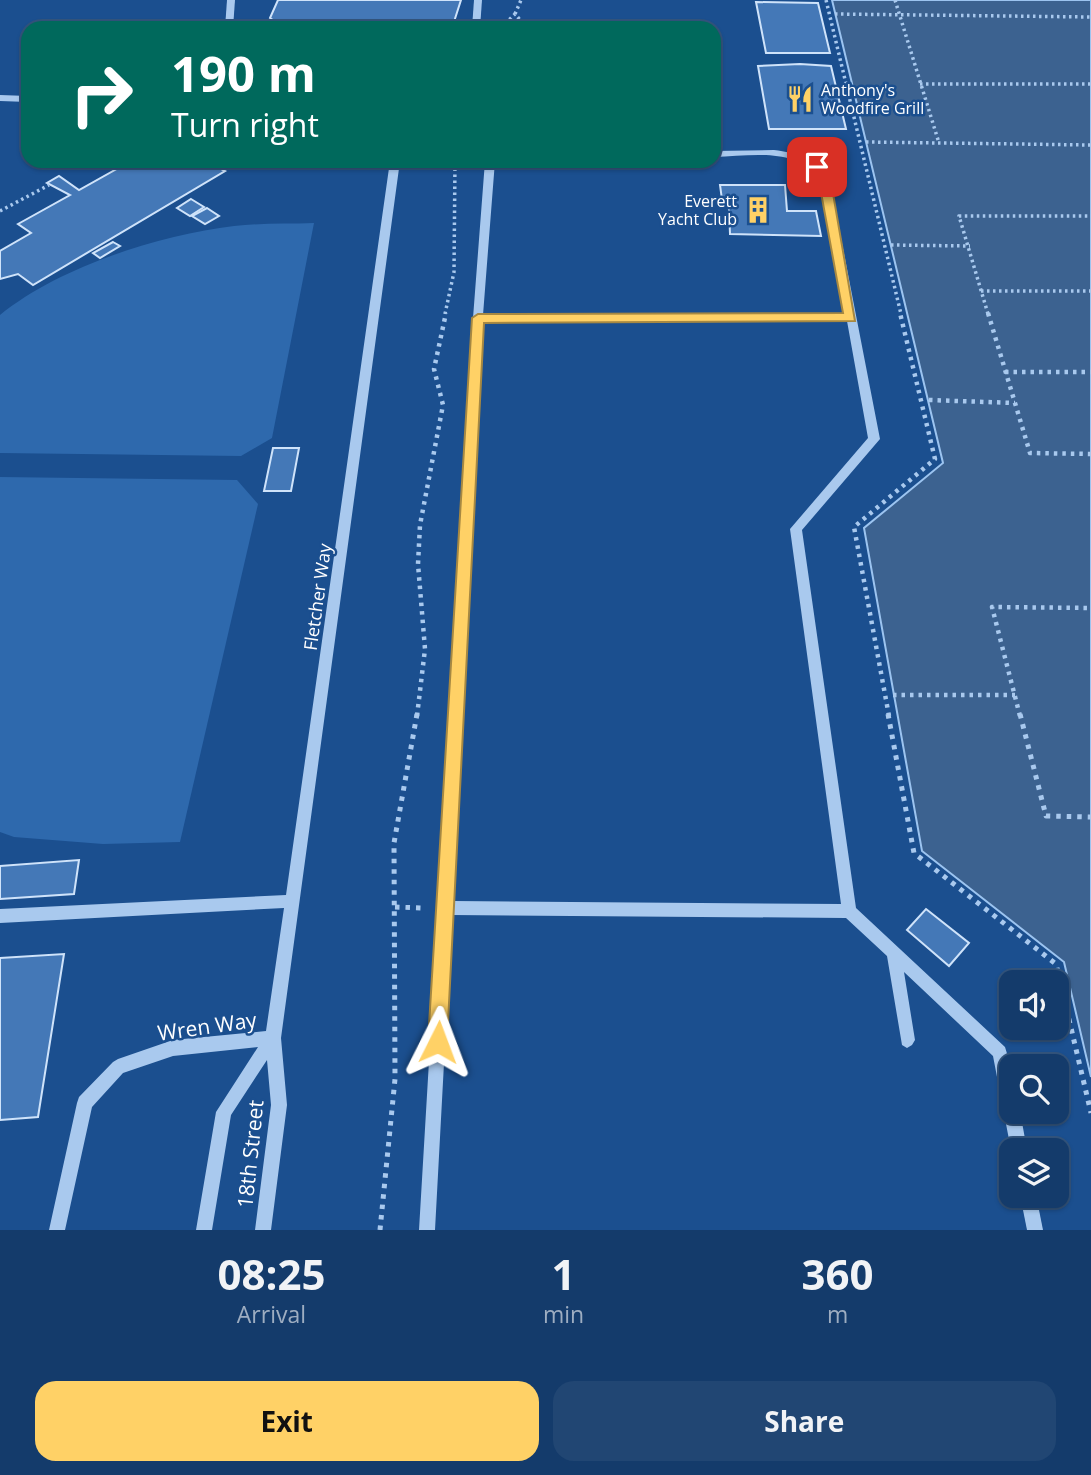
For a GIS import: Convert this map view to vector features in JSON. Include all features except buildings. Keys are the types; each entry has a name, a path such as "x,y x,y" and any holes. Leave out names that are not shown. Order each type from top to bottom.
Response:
{"street":[{"path":"230,21 231,0"},
{"path":"476,21 478,0"},
{"path":"0,99 21,99"},
{"path":"721,154 787,154 802,158 817,167 824,176 874,439 796,529 849,911 1000,1054"},
{"name":"Fletcher Way","path":"273,1038 394,168"},
{"path":"427,1230 478,318 489,168"},
{"path":"478,318 850,318"},
{"path":"0,916 291,901"},
{"path":"445,908 849,911"},
{"path":"894,954 907,1040"},
{"name":"Wren Way","path":"57,1230 85,1103 118,1067 173,1048 273,1038"},
{"name":"18th Street","path":"204,1230 224,1112 273,1038"},
{"name":"18th Street","path":"263,1230 279,1105 273,1038"}],"lane":[{"path":"1031,1208 1035,1230"}],"path":[{"path":"508,21 515,14 521,0"},
{"path":"826,0 934,459 854,527 914,853 1056,964 1091,1113"},
{"path":"895,0 939,143"},
{"path":"515,14 521,21"},
{"path":"835,14 1091,17"},
{"path":"920,84 1091,84"},
{"path":"866,142 1091,145"},
{"path":"380,1230 395,1079 394,843 414,750 425,649 418,564 419,538 443,405 434,369 454,272 455,168"},
{"path":"0,211 49,184"},
{"path":"1091,216 959,216 1030,453 1091,454"},
{"path":"891,246 970,246"},
{"path":"981,291 1091,291"},
{"path":"1005,372 1091,372"},
{"path":"929,400 1016,403"},
{"path":"1091,608 992,607 1046,816 1091,817"},
{"path":"893,695 1014,695"}],"shaded area":[{"path":"832,0 1091,0 1091,1077 1069,983 1069,970 1066,970 1064,962 922,851 864,528 943,463"},
{"path":"314,223 272,438 241,456 0,453 0,315 51,282 80,268 143,245 234,226"},
{"path":"0,477 237,480 258,504 180,842 103,844 14,837 0,832"}],"place":[{"name":"Anthony's Woodfire Grill","path":"800,99"},
{"name":"Everett Yacht Club","path":"758,210"}],"route":[{"path":"438,1042 478,318 850,318 824,176 817,167"}]}
